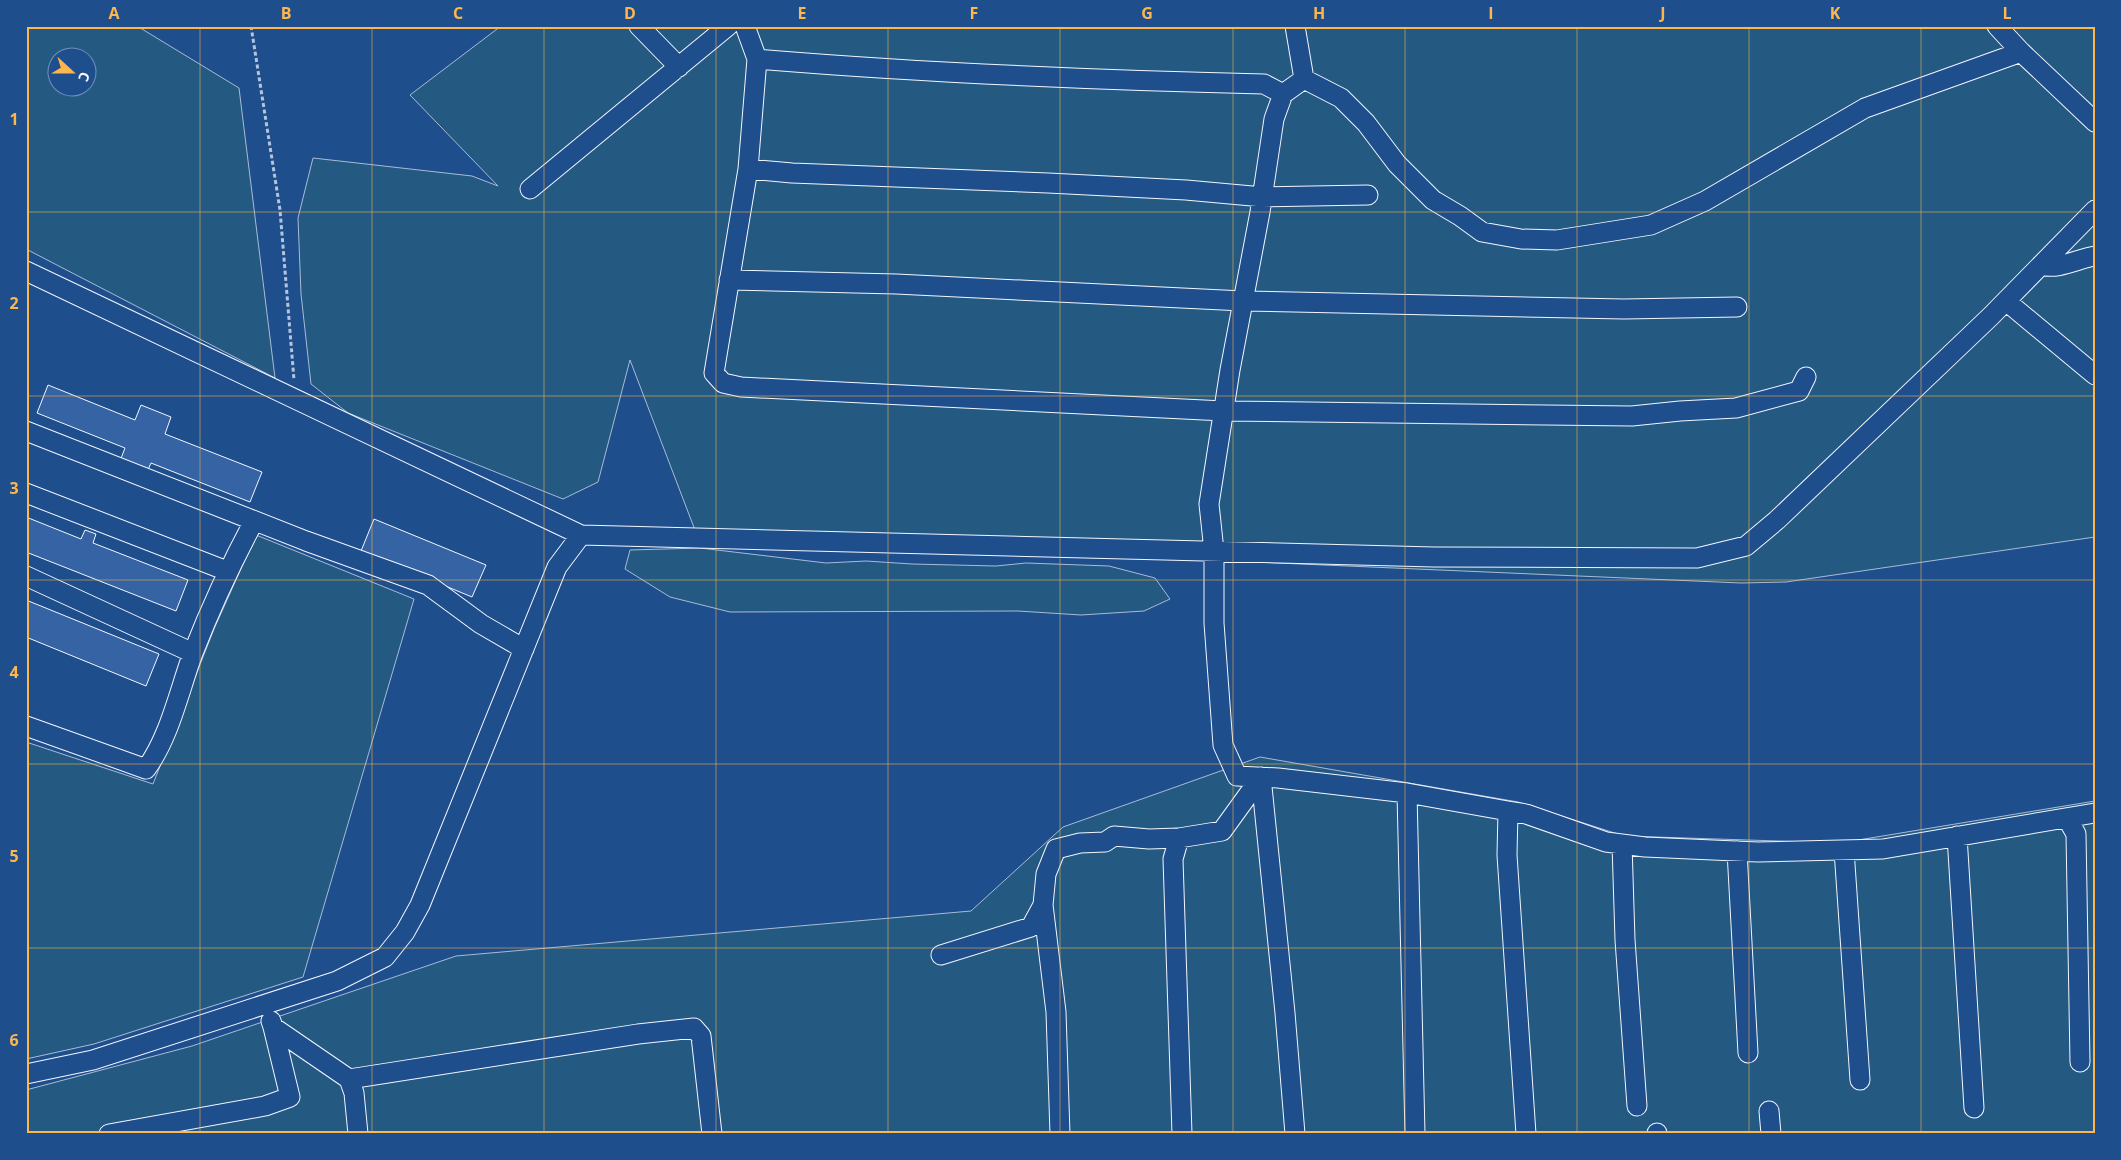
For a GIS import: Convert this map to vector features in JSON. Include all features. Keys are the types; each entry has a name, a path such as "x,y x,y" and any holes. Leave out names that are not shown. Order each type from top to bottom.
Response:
{"street":[{"path":"639,26 679,67"},
{"path":"530,189 728,26"},
{"path":"745,26 756,59 748,169 714,373 724,383 741,387 1224,411 1632,416 1736,408 1799,391 1806,377"},
{"path":"1295,26 1304,79"},
{"path":"1997,26 2021,52 2095,122"},
{"path":"1304,79 1341,98 1366,123 1397,164 1433,200 1482,232 1521,239 1557,240 1651,225 1705,201 1865,108 2021,52"},
{"path":"756,59 844,67 1112,80 1264,84 1283,94"},
{"path":"1304,79 1283,94 1274,119 1263,197 1243,302 1209,504 1214,551 1214,623 1223,745 1237,776 1407,793 1526,814 1606,842 1737,851 1883,849 2095,813"},
{"path":"748,169 792,173 1186,190 1263,197 1368,195"},
{"path":"26,271 581,535 1434,557 1697,558 1746,546 1777,520 2006,301 2095,210"},
{"path":"2041,265 2061,266 2095,256"},
{"path":"729,280 896,284 1243,302 1624,309 1737,307"},
{"path":"2006,301 2095,375"},
{"path":"26,431 254,520 428,585 481,624 524,649"},
{"path":"26,493 226,571"},
{"path":"26,726 146,769 157,754 226,571 254,520"},
{"path":"26,1074 93,1060 337,982 385,957 405,932 420,905 557,567 581,535"},
{"path":"26,576 194,652"},
{"path":"1060,1134 1056,1012 1042,905 1046,874 1056,849 1080,843 1105,842 1114,836 1149,839 1179,838 1222,832 1261,777"},
{"path":"1261,777 1285,1013 1295,1134"},
{"path":"1407,793 1415,1134"},
{"path":"1508,811 1507,855 1526,1134"},
{"path":"2067,818 2076,834 2080,1062"},
{"path":"1957,836 1974,1108"},
{"path":"1179,838 1173,859 1182,1134"},
{"path":"1622,844 1625,940 1637,1106"},
{"path":"1844,850 1860,1080"},
{"path":"1737,851 1748,1053"},
{"path":"941,954 1031,927 1042,905"},
{"path":"109,1134 265,1106 290,1097 273,1027 265,1004"},
{"path":"273,1027 349,1079 354,1093 358,1134"},
{"path":"349,1079 638,1034 694,1028 701,1036 712,1134"},
{"path":"1769,1111 1771,1134"}],"path":[{"path":"251,26 280,210 295,398"}],"shaded area":[{"path":"26,26 137,26 239,88 275,378 26,249"},
{"path":"501,26 2095,26 2095,537 1786,582 1741,583 698,538 630,360 598,482 563,499 348,413 311,384 301,294 298,218 313,158 472,176 498,186 410,95"},
{"path":"256,535 414,599 303,977 94,1044 26,1059 26,742 153,784 214,629"},
{"path":"700,548 826,563 866,561 996,566 1026,563 1109,566 1155,578 1170,599 1144,611 1081,615 1018,611 730,612 670,597 625,569 630,550"},
{"path":"1260,757 1518,802 1624,836 1840,843 2095,801 2095,1134 26,1134 26,1090 192,1046 456,956 971,911 1063,827"}],"building":[{"path":"48,385 135,420 141,405 171,417 165,434 262,472 250,502 151,463 147,472 120,461 125,448 37,413"},
{"path":"26,517 81,539 85,530 96,534 93,543 188,580 176,611 26,552"},
{"path":"374,519 486,565 472,597 361,551"},
{"path":"26,600 159,654 146,686 26,637"}]}
